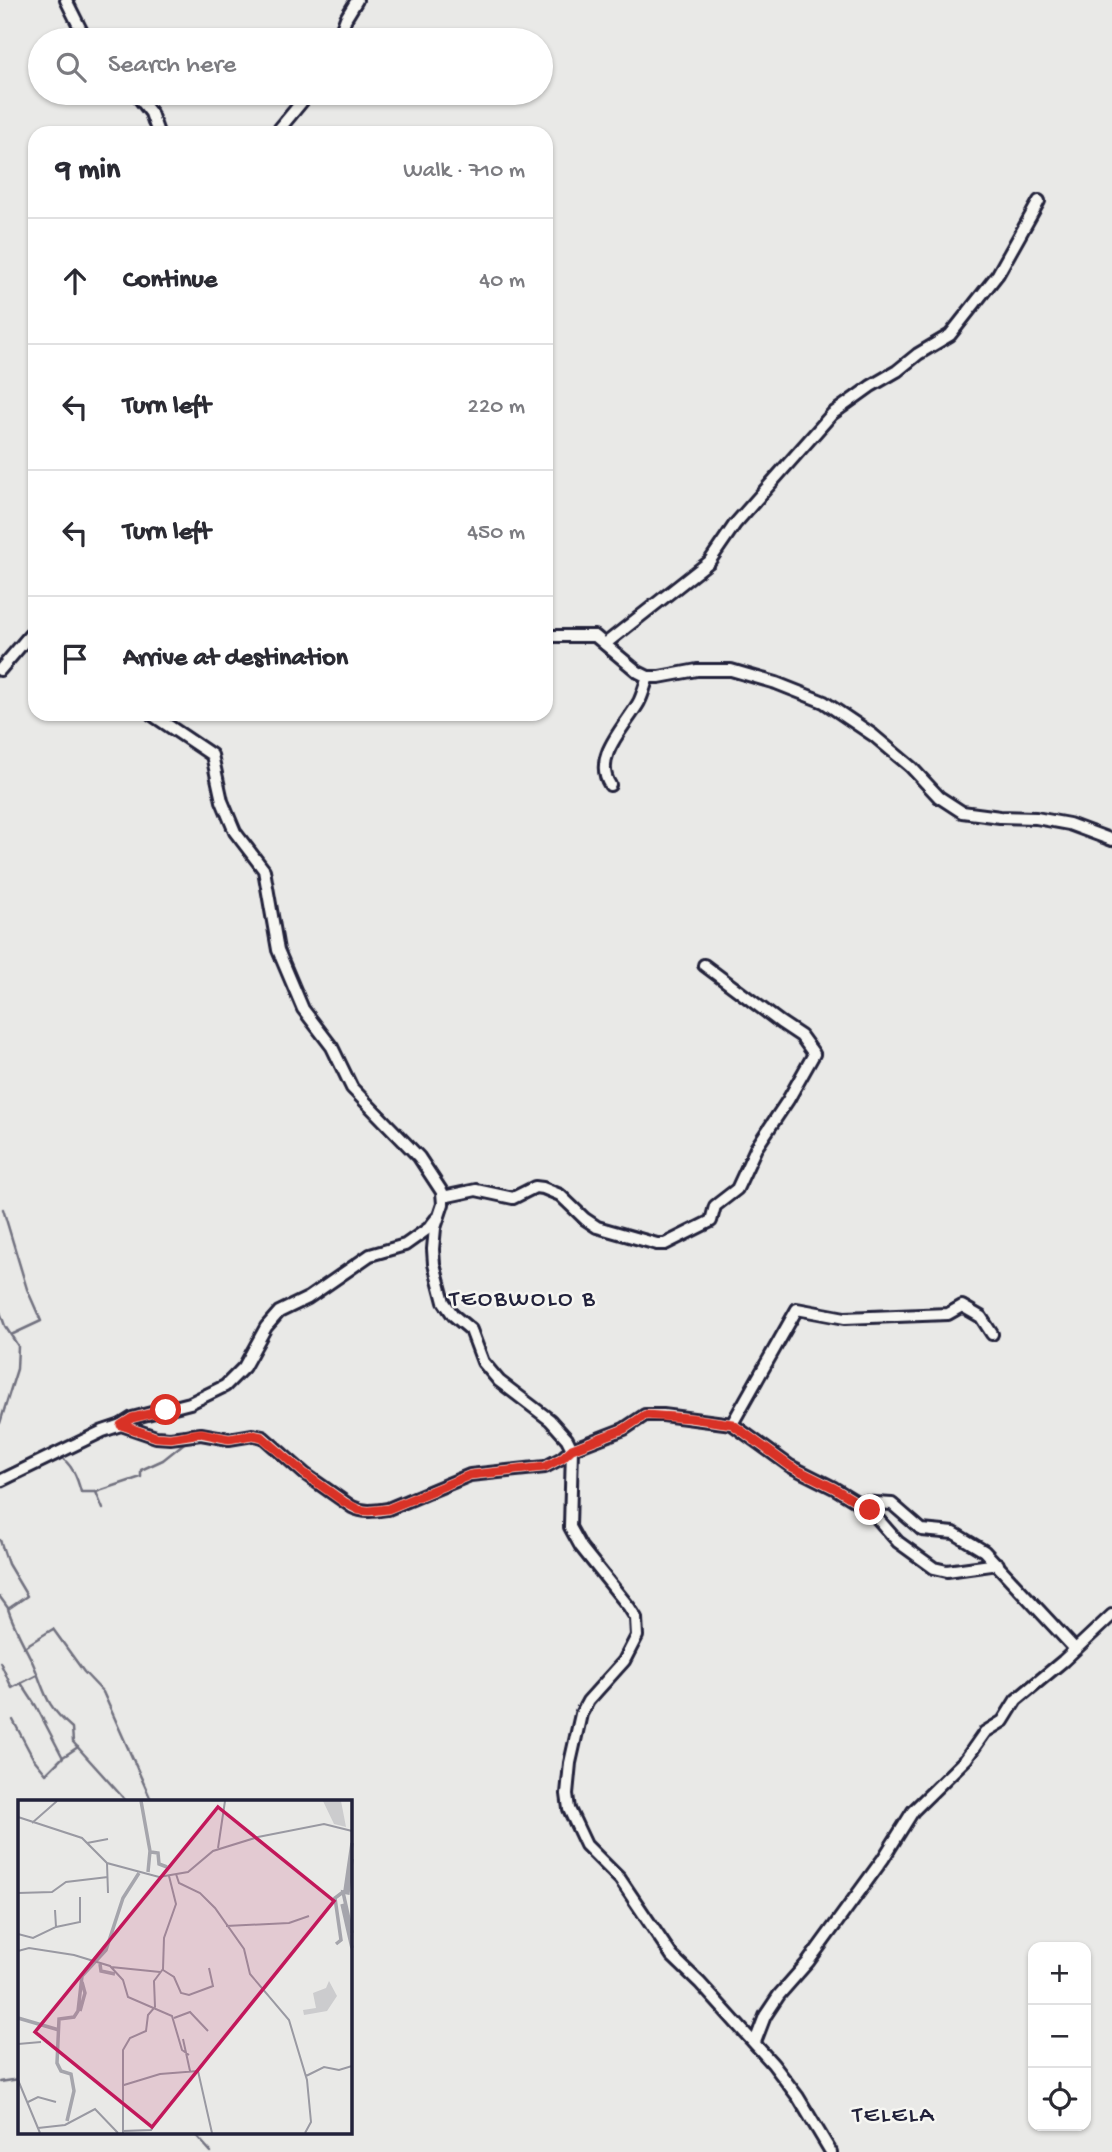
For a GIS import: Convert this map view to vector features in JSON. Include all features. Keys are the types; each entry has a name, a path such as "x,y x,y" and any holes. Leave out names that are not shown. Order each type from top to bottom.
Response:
{"street":[{"path":"66,0 80,28"},
{"path":"342,28 357,0"},
{"path":"145,105 156,126"},
{"path":"282,126 299,105"},
{"path":"606,644 709,562 736,524 832,414 950,335 998,274 1039,201"},
{"path":"553,636 589,635 598,638 638,672 648,677 696,670 731,670 776,683 824,702 873,735 911,767 939,797 962,812 1036,818 1069,824 1112,840"},
{"path":"0,670 28,637"},
{"path":"610,785 604,776 605,756 638,704 648,677"},
{"path":"161,721 212,755 222,802 235,832 264,870 278,950 303,1009 331,1047 352,1088 419,1157 437,1181 443,1197 433,1249 444,1302 453,1315 471,1330 480,1355 499,1381 550,1420 567,1439 572,1449 570,1527 581,1546 636,1618 637,1636 624,1661 588,1701 581,1714 570,1763 567,1794 569,1809 586,1845 620,1879 672,1956 755,2042 798,2097 831,2152"},
{"path":"443,1197 476,1190 513,1198 535,1187 543,1188 560,1195 597,1227 657,1244 665,1244 711,1221 715,1206 737,1189 756,1148 814,1054 801,1036 704,965"},
{"path":"0,1481 103,1431 140,1416 190,1403 225,1386 244,1367 266,1326 279,1312 308,1298 370,1255 405,1245 429,1228 441,1214"},
{"path":"732,1424 797,1309 845,1318 947,1314 962,1306 981,1317 992,1334"},
{"path":"121,1425 156,1437 170,1438 201,1433 229,1439 253,1435 262,1437 305,1474 344,1502 359,1510 369,1511 388,1509 470,1475 545,1467 572,1449 624,1429 645,1415 732,1424 790,1466 859,1502 879,1518 898,1542 940,1571 998,1564"},
{"path":"859,1502 892,1504 922,1530 960,1536 984,1550 1076,1649"},
{"path":"755,2042 765,2015 808,1962 883,1859 913,1811 966,1759 985,1732 1003,1721 1016,1700 1112,1615"}],"waterway":[{"path":"3,1209 27,1289 41,1321 11,1335"},
{"path":"0,1312 5,1326 18,1346 17,1369 0,1423"},
{"path":"59,1456 73,1471 81,1492 96,1492 141,1477 141,1470 163,1460 188,1440"},
{"path":"96,1492 103,1509"},
{"path":"0,1540 8,1564 27,1596 8,1609 46,1696 55,1711 72,1728 73,1742 125,1800"},
{"path":"0,1597 8,1608"},
{"path":"24,1647 53,1629 84,1672 103,1692 151,1800"},
{"path":"0,1662 12,1688 37,1675"},
{"path":"21,1683 62,1756"},
{"path":"13,1720 33,1758 46,1774 78,1747"},
{"path":"0,2082 18,2079"},
{"path":"195,2134 211,2152"}],"district":[{"name":"TEOBWOLO B","path":"523,1297"},
{"name":"TELELA","path":"894,2113"}],"route":[{"path":"166,1410 132,1418 121,1425 156,1437 170,1438 201,1433 229,1439 253,1435 262,1437 283,1452 305,1474 359,1510 388,1509 470,1475 545,1467 555,1463 572,1449 624,1429 645,1415 732,1424 790,1466 870,1510"}]}
